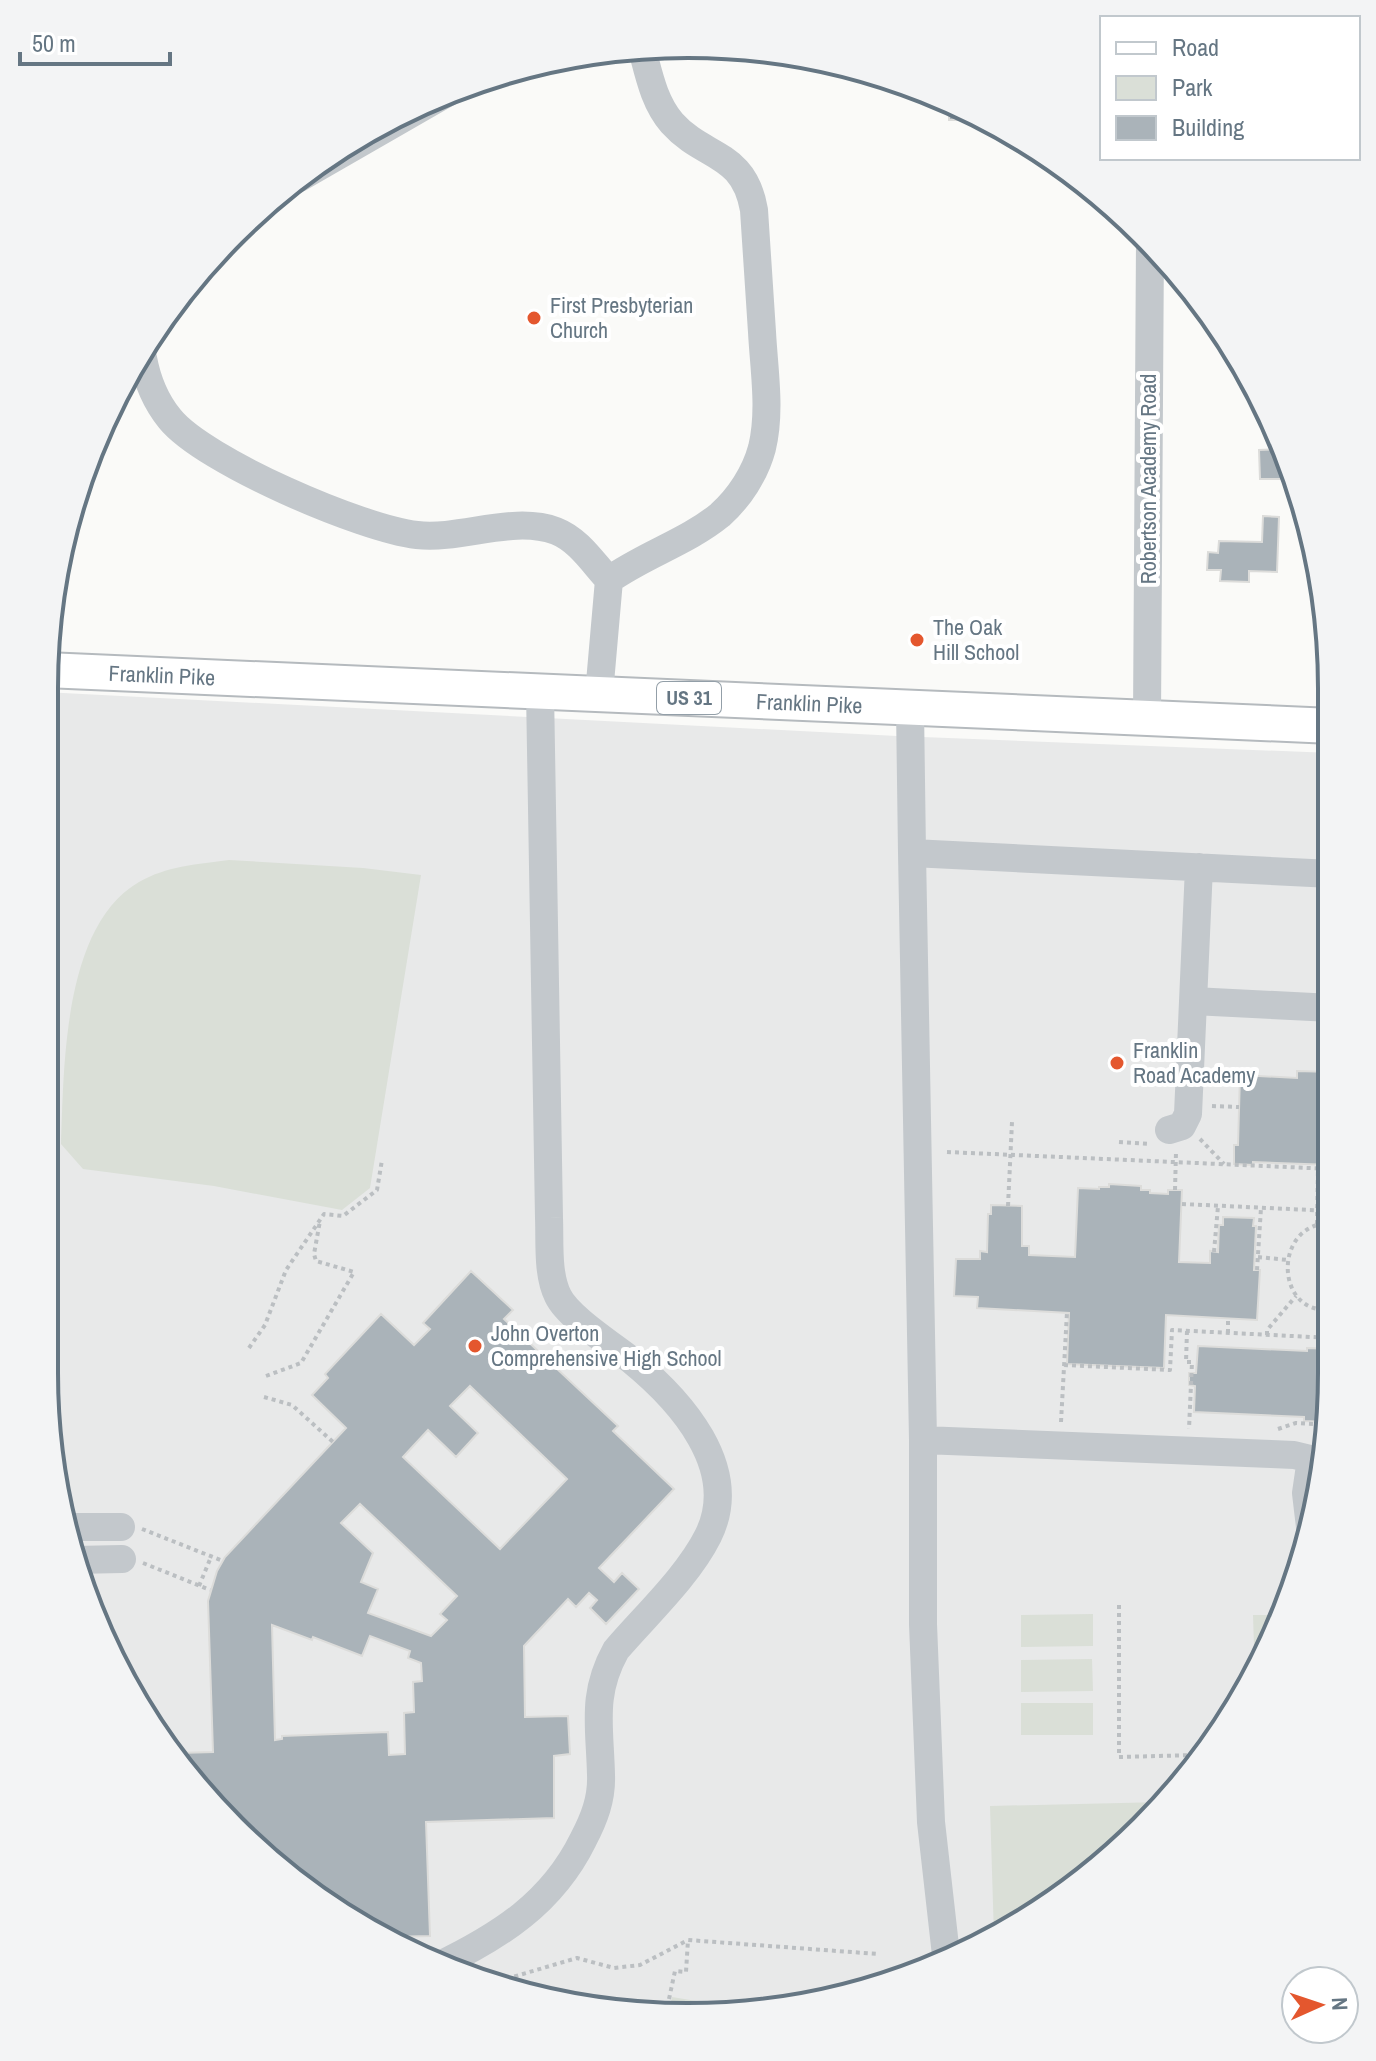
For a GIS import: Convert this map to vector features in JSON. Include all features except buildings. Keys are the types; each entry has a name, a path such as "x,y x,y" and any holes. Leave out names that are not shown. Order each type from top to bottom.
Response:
{"main road":[{"name":"Franklin Pike","path":"58,671 1318,725"}],"street":[{"path":"609,580 705,525 736,498 747,483 761,449 766,413 754,210 749,186 728,163 673,124 653,92 645,59"},
{"name":"Robertson Academy Road","path":"1147,718 1150,260"},
{"path":"146,367 153,392 171,420 199,444 269,481 358,520 416,535 450,535 530,526 553,530 574,540 609,580 599,694"},
{"path":"455,1958 525,1916 565,1873 595,1817 600,1796 598,1700 609,1663 616,1650 692,1562 709,1534 716,1503 717,1487 711,1458 691,1422 660,1386 569,1312 555,1288 548,1172 540,691"},
{"path":"910,708 923,1440 923,1624 930,1791 945,1948"},
{"path":"912,853 1318,873"},
{"path":"1181,1140 1182,1126 1188,1114 1199,867"},
{"path":"1193,1001 1318,1007"},
{"path":"923,1440 1271,1454 1313,1452"},
{"path":"77,1527 127,1526"},
{"path":"86,1560 129,1560"}],"path":[{"path":"1206,1106 1239,1107"},
{"path":"1008,1206 1012,1122"},
{"path":"1119,1142 1181,1140 1203,1130"},
{"path":"1175,1190 1176,1146 1181,1140"},
{"path":"1181,1140 1225,1164"},
{"path":"947,1152 1318,1168 1317,1224 1298,1237 1288,1260 1289,1281 1296,1296 1318,1308"},
{"path":"249,1348 265,1325 286,1270 324,1214 343,1216 377,1190 382,1160"},
{"path":"1182,1204 1318,1210"},
{"path":"1214,1252 1218,1206"},
{"path":"1257,1270 1261,1208"},
{"path":"266,1376 301,1363 354,1272 316,1261 314,1254 321,1219"},
{"path":"1258,1257 1288,1260"},
{"path":"1267,1335 1267,1330 1296,1296"},
{"path":"1060,1445 1067,1312"},
{"path":"1228,1318 1228,1333"},
{"path":"1064,1365 1170,1370 1168,1342 1172,1330 1318,1337"},
{"path":"1187,1331 1186,1362 1192,1362 1189,1430"},
{"path":"264,1397 292,1405 333,1442"},
{"path":"1276,1435 1278,1429 1296,1423 1316,1424"},
{"path":"127,1526 223,1561"},
{"path":"199,1586 211,1557"},
{"path":"129,1560 210,1590"},
{"path":"1119,1605 1119,1757 1189,1755"},
{"path":"510,1978 577,1958 614,1968 640,1965 688,1940 878,1954"},
{"path":"669,1999 675,1971 686,1972 688,1940"}],"shaded area":[{"name":"John Overton Comprehensive High School","path":"58,693 897,736 1318,752 1317,1414 1306,1496 1285,1576 1234,1688 1188,1757 1162,1788 1072,1873 1003,1919 967,1938 891,1970 851,1982 770,1998 729,2002 647,2002 606,1998 525,1982 485,1970 373,1919 304,1873 243,1818 188,1757 142,1688 91,1576 70,1496 59,1414"}],"green space":[{"path":"229,860 363,868 421,875 370,1188 342,1210 214,1186 83,1169 61,1144 67,1038 73,1000 95,931 114,903 139,882 172,869"},
{"path":"1093,1614 1093,1646 1021,1647 1021,1615"},
{"path":"1253,1615 1270,1615 1255,1647"},
{"path":"1092,1659 1093,1691 1021,1692 1021,1660"},
{"path":"1021,1703 1093,1703 1093,1735 1021,1735"},
{"path":"1148,1802 1072,1873 994,1924 990,1806"},
{"path":"672,1997 706,2003 688,2003 671,2003"}],"place":[{"name":"First Presbyterian Church","path":"534,318"},
{"name":"The Oak Hill School","path":"917,640"},
{"name":"Franklin Road Academy","path":"1117,1063"},
{"name":"John Overton Comprehensive High School","path":"475,1346"}]}
